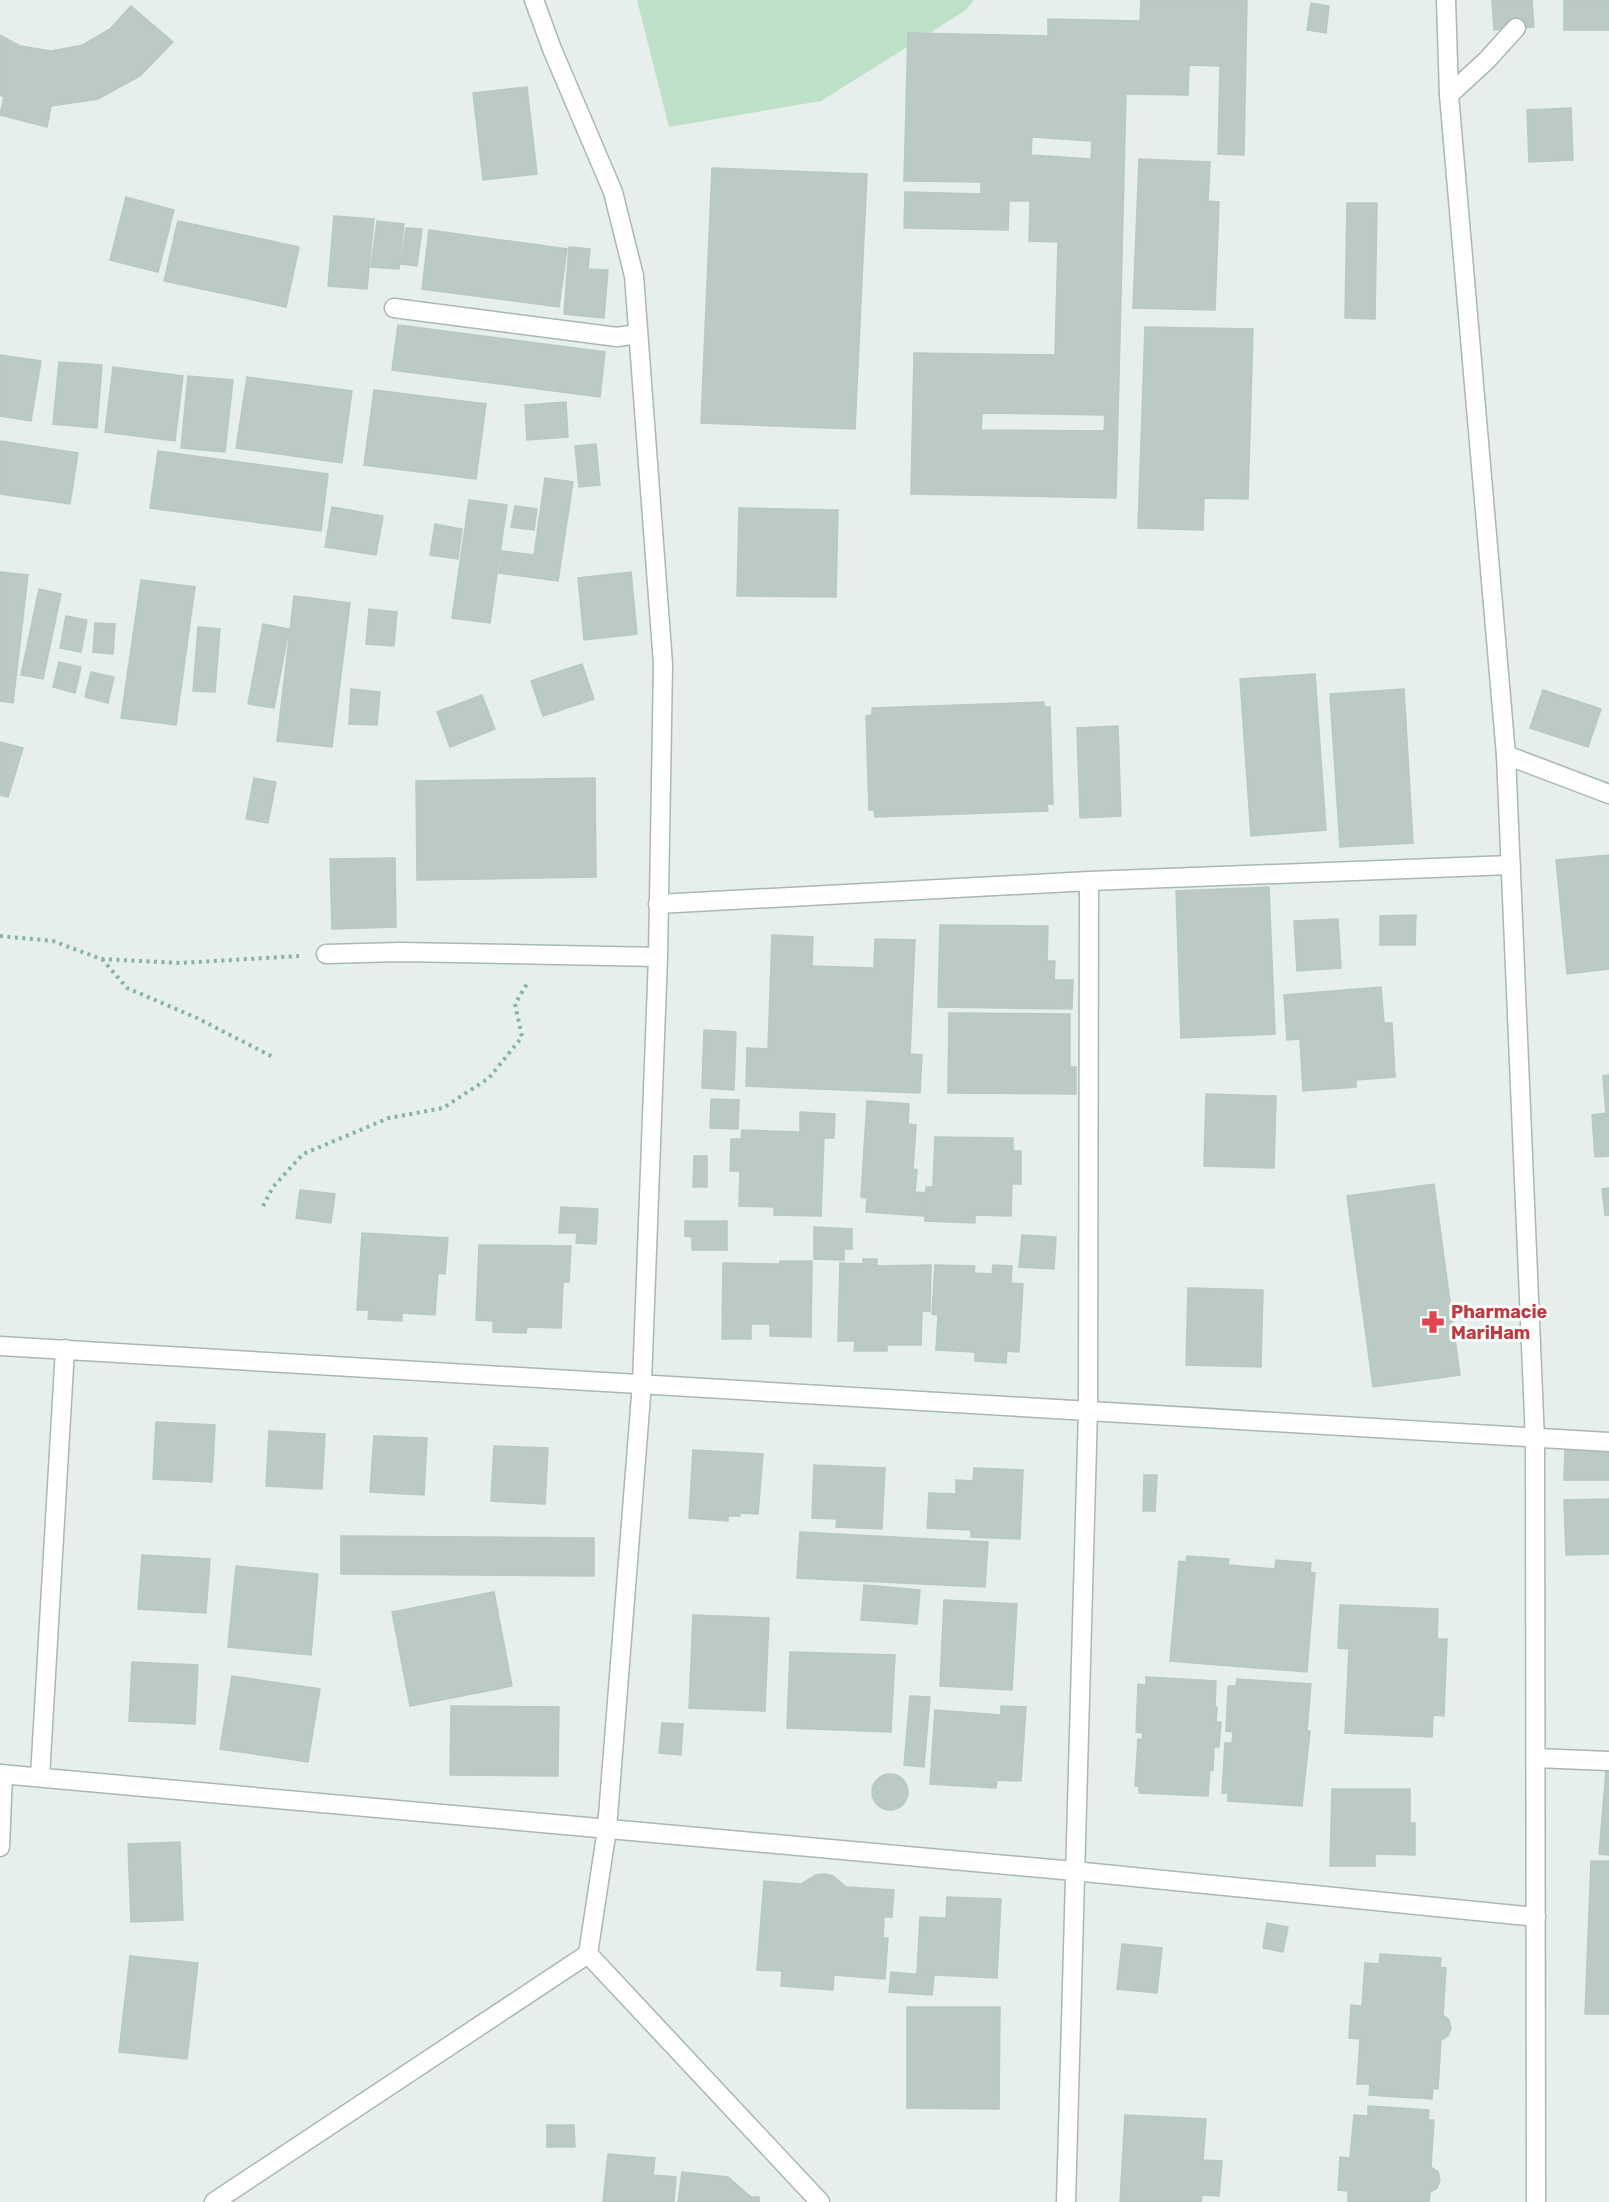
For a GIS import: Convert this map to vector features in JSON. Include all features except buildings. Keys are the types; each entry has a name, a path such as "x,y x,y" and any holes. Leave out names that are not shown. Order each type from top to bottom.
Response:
{"street":[{"path":"214,2202 588,1954 607,1829 642,1383 658,957 663,664 634,276 613,192 552,50 534,0"},
{"path":"1446,0 1449,95 1506,755 1535,1440 1536,2202"},
{"path":"1449,95 1487,60 1516,28"},
{"path":"394,308 617,337 638,334"},
{"path":"1506,755 1609,794"},
{"path":"658,904 1089,882 1511,865"},
{"path":"1066,2202 1088,1409 1089,882"},
{"path":"326,954 401,952 543,957 658,957"},
{"path":"0,1346 1088,1409 1535,1440 1609,1442"},
{"path":"40,1777 65,1349"},
{"path":"1536,1758 1609,1761"},
{"path":"0,1846 2,1774 1074,1871 1536,1917"},
{"path":"588,1954 820,2202"}],"path":[{"path":"0,936 53,941 101,959 180,963 326,954"},
{"path":"263,1206 273,1187 303,1154 389,1118 443,1108 489,1078 522,1037 515,1004 543,957"},
{"path":"101,959 127,988 197,1018 273,1057"}],"green space":[{"path":"637,0 974,0 966,10 821,101 669,127"}],"place":[{"name":"Pharmacie MariHam","path":"1433,1322"}]}
